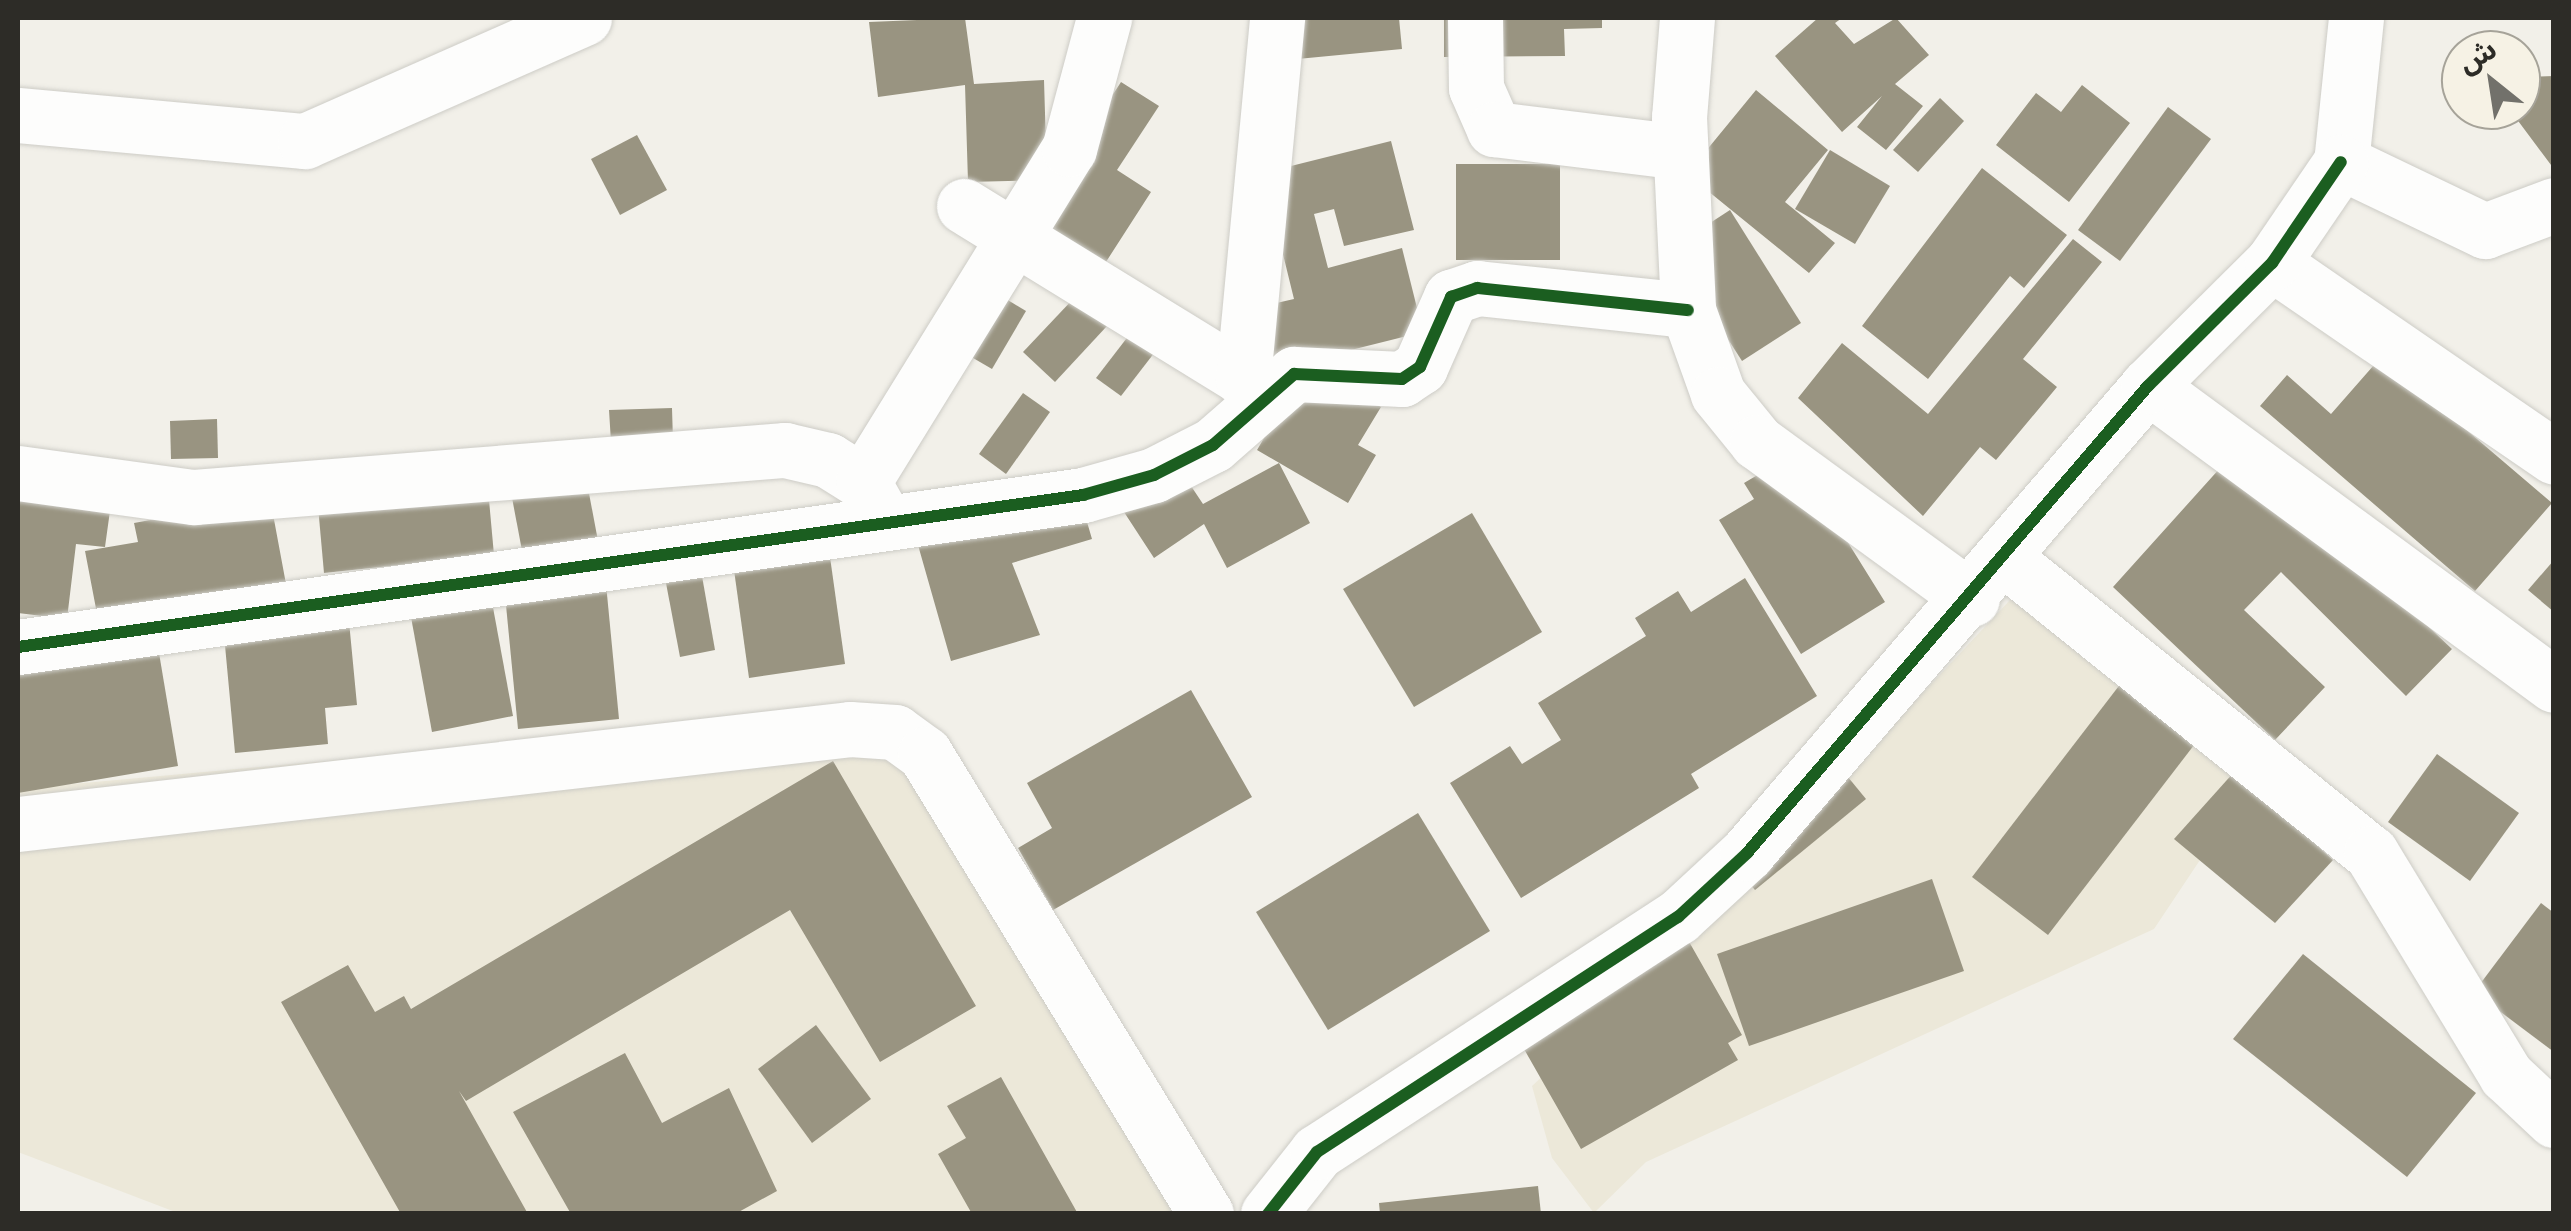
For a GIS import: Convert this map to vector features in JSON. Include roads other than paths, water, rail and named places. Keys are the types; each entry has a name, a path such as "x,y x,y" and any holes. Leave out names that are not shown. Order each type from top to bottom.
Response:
{"street":[{"path":"18,114 305,141 584,18"},
{"path":"874,502 1069,149 1104,18"},
{"path":"18,647 874,502 1083,495 1154,475 1212,445 1255,386 1278,18"},
{"path":"1474,18 1476,88 1494,129 1680,152"},
{"path":"1646,18 1662,50 1685,42 1680,152 1688,310 1733,420 1988,579 2371,852 2506,1076 2554,1120"},
{"path":"1268,1214 1318,1152 1678,917 1988,579 2148,386 2272,264 2341,162 2356,18"},
{"path":"2341,162 2486,231 2554,205"},
{"path":"964,206 1255,386 1294,374 1328,370 1402,378 1420,367 1450,297 1477,288 1688,310"},
{"path":"2272,264 2554,456"},
{"path":"2148,386 2554,685"},
{"path":"18,472 194,496 281,494 786,450 828,460 874,502"},
{"path":"18,824 850,729 895,732 926,754 1206,1214"}]}
